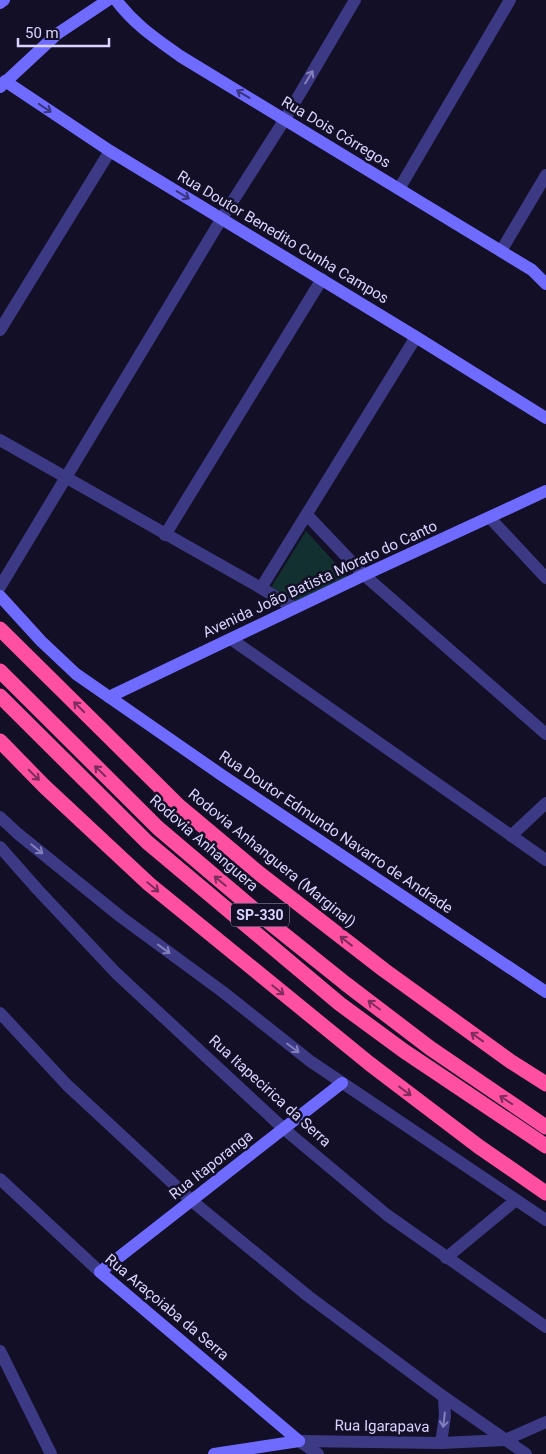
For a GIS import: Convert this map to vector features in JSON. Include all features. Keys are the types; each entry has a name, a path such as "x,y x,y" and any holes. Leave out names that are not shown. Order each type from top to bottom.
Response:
{"highway":[{"name":"Rodovia Anhanguera (Marginal)","path":"0,629 179,806 260,874 384,970 510,1061 546,1084"},
{"name":"Rodovia Anhanguera","path":"0,671 158,828 270,923 430,1048 546,1128"},
{"name":"SP-330","path":"0,696 147,842 340,1004 404,1050 546,1146"},
{"path":"0,741 44,786 149,884 370,1064 478,1146 546,1193"},
{"path":"404,1050 546,1157"}],"street":[{"path":"0,3 4,0"},
{"path":"2,84 57,34 108,0"},
{"name":"Rua Dois Córregos","path":"116,0 128,16 180,56 532,270 546,284"},
{"path":"0,587 222,218 285,119 355,0"},
{"path":"399,189 510,0"},
{"name":"Rua Doutor Benedito Cunha Campos","path":"2,84 546,418"},
{"path":"0,330 110,151"},
{"path":"501,251 546,175"},
{"path":"165,535 322,279"},
{"path":"262,588 416,337"},
{"path":"0,440 294,608"},
{"name":"Avenida João Batista Morato do Canto","path":"109,698 294,608 546,491"},
{"path":"307,516 364,575 546,734"},
{"path":"490,518 546,578"},
{"name":"Rua Doutor Edmundo Navarro de Andrade","path":"0,596 41,641 69,668 109,698 546,992"},
{"path":"230,639 546,860"},
{"path":"511,836 546,803"},
{"path":"0,817 121,917 223,992 310,1061 546,1220"},
{"name":"Rua Itapecirica da Serra","path":"0,847 116,973 284,1129 388,1215 546,1328"},
{"path":"0,1013 67,1085 192,1200 308,1296 444,1397 526,1454"},
{"name":"Rua Itaporanga","path":"100,1272 342,1082"},
{"name":"Rua Araçoiaba da Serra","path":"0,1179 100,1272 299,1441 318,1454"},
{"path":"446,1258 516,1200"},
{"path":"0,1351 51,1454"},
{"path":"440,1443 445,1416 444,1397"},
{"name":"Rua Igarapava","path":"214,1454 299,1441 440,1443 505,1440 546,1422"},
{"path":"356,1454 364,1442"}],"green space":[{"path":"306,531 348,577 294,603 270,589"}]}
